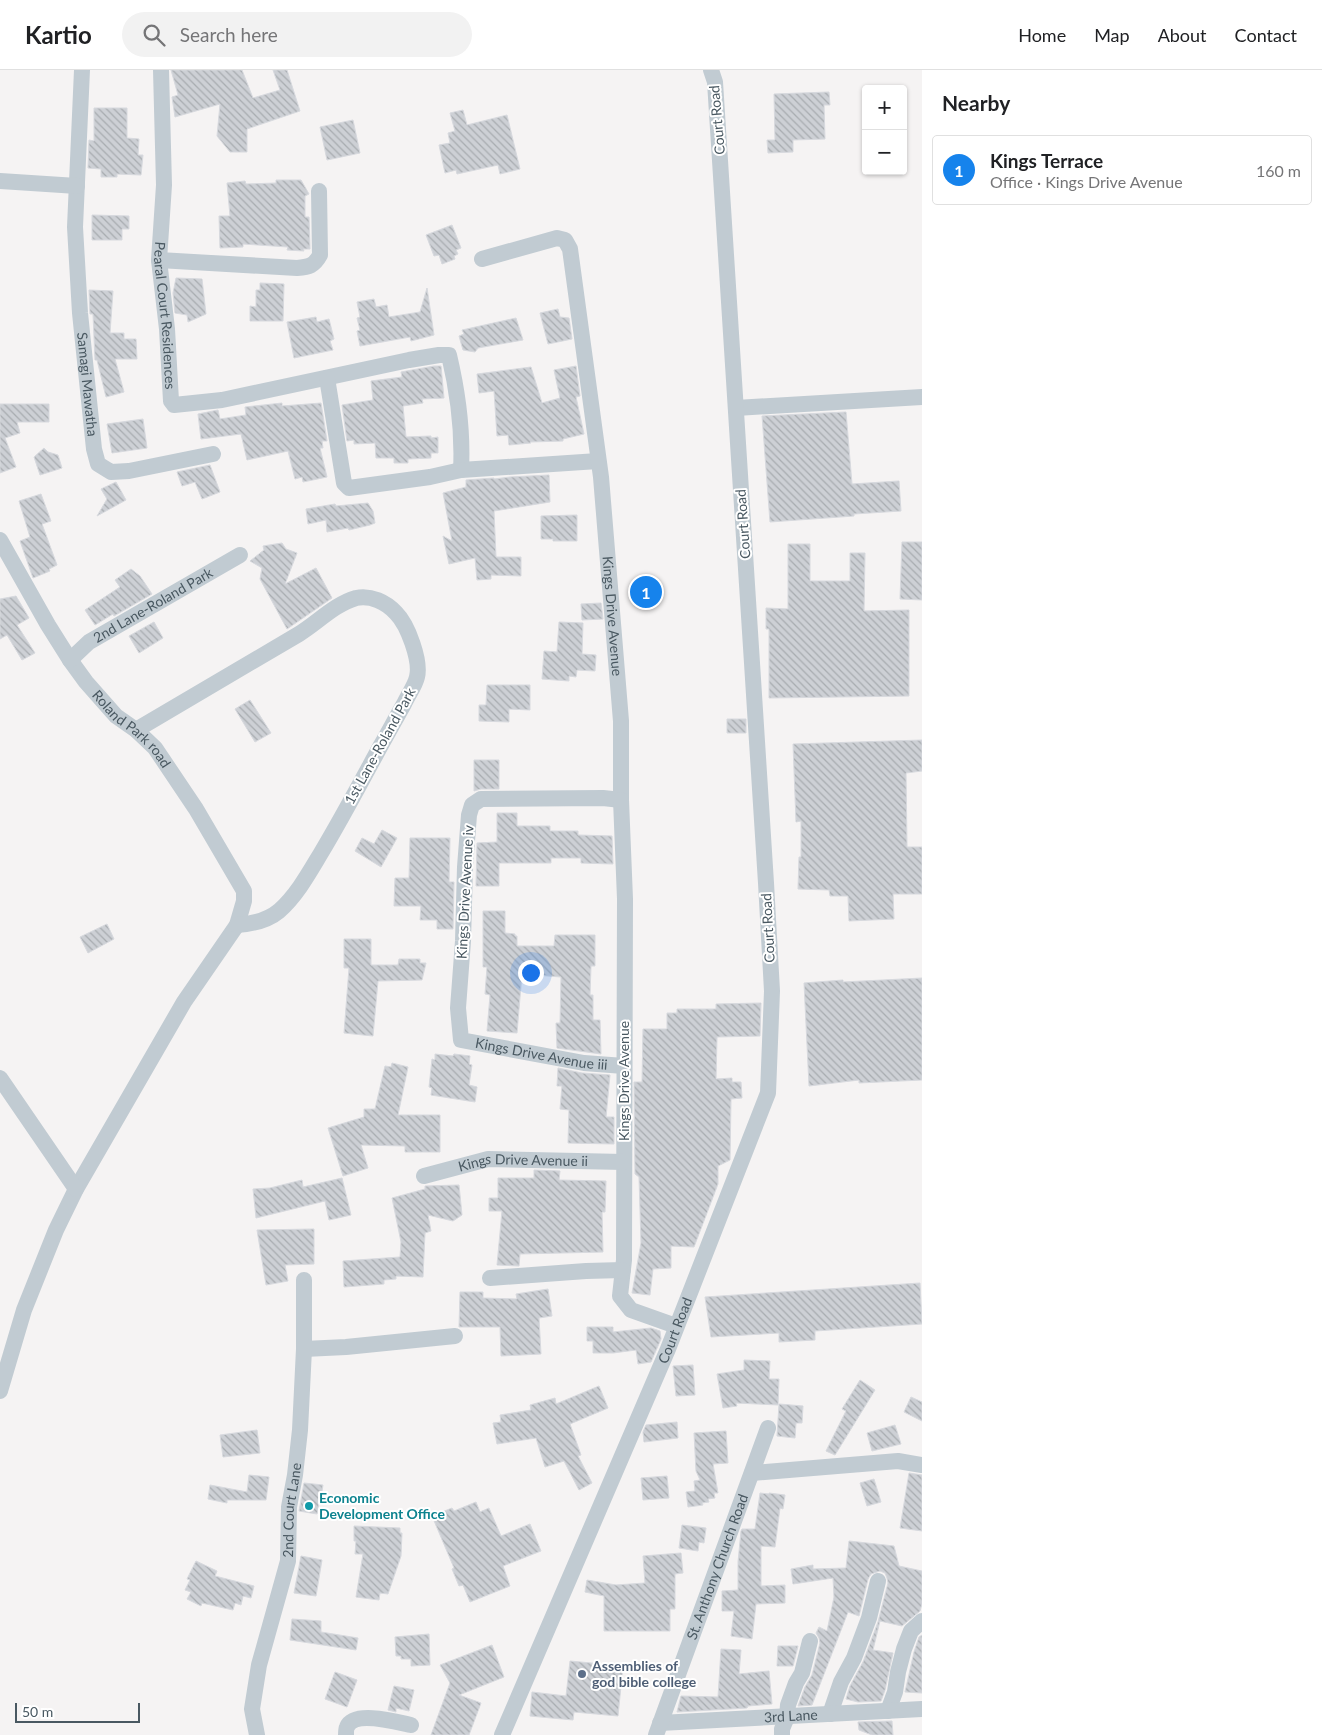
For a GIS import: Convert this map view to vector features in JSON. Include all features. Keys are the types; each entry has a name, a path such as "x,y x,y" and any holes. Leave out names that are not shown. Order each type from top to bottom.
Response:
{"street":[{"name":"Samagi Mawatha","path":"82,70 75,227 80,313 94,449 98,464 111,472 213,454"},
{"name":"Pearal Court Residences","path":"161,70 164,185 159,260 171,400 174,405 222,400 410,360 449,355 455,379 459,412 461,470"},
{"name":"Court Road","path":"502,1735 668,1349 768,1093 772,991 715,82 711,70"},
{"path":"0,181 77,186"},
{"path":"159,260 308,267 316,264 320,256 319,191"},
{"name":"Kings Drive Avenue","path":"482,259 557,238 565,240 570,249 601,477 621,721 621,800 625,899 624,1162 620,1296 631,1310 676,1326"},
{"path":"327,378 344,483 349,488 430,477 461,470 598,461"},
{"path":"736,408 922,397"},
{"name":"Roland Park road","path":"0,540 70,660 86,682 116,716 136,730 154,748 200,815 244,890 244,901 237,925 184,1002 76,1189 56,1230 24,1310 0,1391"},
{"name":"2nd Lane-Roland Park","path":"70,660 89,642 240,555"},
{"name":"1st Lane-Roland Park","path":"136,730 300,634 340,606 355,598 367,597 382,602 397,614 407,632 418,663 417,676 390,730 333,832 298,889 279,911 260,922 237,925"},
{"name":"Kings Drive Avenue iv","path":"458,1008 463,941 465,867 469,815 472,804 480,799 602,798 621,800"},
{"name":"Kings Drive Avenue iii","path":"458,1008 460,1040 584,1063 624,1066"},
{"path":"0,1078 76,1189"},
{"name":"Kings Drive Avenue ii","path":"424,1176 488,1159 624,1162"},
{"path":"490,1278 622,1270"},
{"name":"2nd Court Lane","path":"257,1735 252,1709 258,1665 288,1560 289,1507 300,1430 304,1349 304,1280"},
{"path":"304,1349 346,1347 455,1336"},
{"name":"St. Anthony Church Road","path":"658,1729 768,1428"},
{"path":"752,1473 898,1460 922,1465"},
{"path":"830,1714 870,1618 878,1581"},
{"path":"888,1711 896,1692 898,1672 904,1649 912,1631 922,1621"},
{"path":"782,1735 782,1729 788,1717 788,1705 802,1673 810,1641"},
{"name":"3rd Lane","path":"658,1729 714,1728 788,1717 922,1709"},
{"path":"346,1735 346,1727 353,1720 363,1718 411,1725"}],"building":[{"path":"171,70 242,70 253,98 280,90 273,70 287,70 300,111 247,129 247,152 230,152 217,136 220,104 175,117 172,97 178,95"},
{"path":"829,92 830,105 824,105 825,139 793,140 793,152 768,153 767,140 775,140 774,94"},
{"path":"94,108 127,108 127,138 139,139 138,155 143,155 141,175 117,174 117,177 101,177 101,169 88,168 89,140 94,141"},
{"path":"463,110 467,125 507,115 520,169 500,174 498,165 457,174 456,170 445,173 439,145 450,143 448,133 455,131 450,113"},
{"path":"353,120 360,153 327,160 320,127"},
{"path":"276,180 301,180 309,194 305,196 305,217 309,217 310,249 303,249 304,251 287,250 288,247 243,244 243,247 220,248 219,216 230,216 227,183 245,181 246,184 276,183"},
{"path":"92,215 129,216 129,229 122,229 122,240 92,240"},
{"path":"452,225 461,248 456,250 458,254 454,256 455,259 442,264 439,255 434,256 426,235"},
{"path":"176,278 202,279 206,314 188,322 187,315 175,313 173,293"},
{"path":"260,283 284,284 283,321 250,321 250,306 256,307 256,290 260,290"},
{"path":"427,288 434,335 411,341 410,337 360,346 357,331 360,330 357,318 360,317 357,302 374,299 376,307 387,305 389,317 420,312"},
{"path":"89,290 113,291 110,333 124,333 124,339 136,339 137,359 115,359 124,392 106,397 97,360 95,360 93,314 90,314"},
{"path":"558,309 560,317 569,318 572,339 548,344 540,313"},
{"path":"316,317 317,322 329,319 334,339 330,341 333,350 294,358 287,322"},
{"path":"516,318 523,340 478,348 475,352 463,350 459,336 464,334 462,330"},
{"path":"441,366 444,398 422,399 423,403 403,406 406,437 438,437 438,453 431,453 431,458 408,459 408,463 394,463 394,458 376,458 375,443 354,444 354,440 347,441 342,405 373,400 371,381 402,377 401,372"},
{"path":"576,366 580,396 576,397 584,434 563,439 563,441 509,445 508,435 497,436 494,391 479,393 477,374 531,367 542,403 560,398 554,370"},
{"path":"282,403 282,406 321,403 327,441 322,441 323,448 320,448 327,477 303,482 302,477 295,479 288,451 247,460 241,434 201,439 198,414 218,410 220,419 246,415 245,407"},
{"path":"0,404 49,404 49,422 17,422 20,433 5,438 16,467 0,473"},
{"path":"846,412 852,484 899,481 901,511 770,522 762,416"},
{"path":"143,419 147,448 112,453 107,424"},
{"path":"44,448 48,452 58,455 62,468 40,475 34,457"},
{"path":"210,465 220,492 202,499 195,482 182,486 177,472"},
{"path":"549,475 550,502 494,511 496,557 521,557 521,576 491,575 491,579 477,580 475,558 449,564 443,536 452,541 443,493 466,487 466,480"},
{"path":"116,482 126,500 97,516 107,499 101,489"},
{"path":"41,494 51,521 42,524 57,565 49,569 50,571 33,578 20,541 30,537 19,501"},
{"path":"368,503 373,511 375,523 370,525 349,530 348,528 327,532 326,520 308,524 306,509 335,504 336,506"},
{"path":"577,515 577,541 541,539 541,516"},
{"path":"902,542 922,542 922,600 900,599"},
{"path":"282,543 286,549 297,553 285,584 316,568 332,598 287,629 260,579 262,568 250,561 264,550 263,546"},
{"path":"788,544 810,544 810,581 850,581 850,553 865,553 864,611 909,610 909,696 769,698 769,629 766,629 766,608 788,609"},
{"path":"131,569 140,576 152,594 95,625 85,610 120,587 115,580"},
{"path":"16,596 29,618 17,625 35,653 22,660 7,635 0,639 0,599"},
{"path":"601,603 603,619 582,620 581,604"},
{"path":"154,622 163,638 139,653 129,636"},
{"path":"559,622 583,623 582,654 596,655 595,671 577,670 576,677 569,676 569,681 542,679 544,651 557,652"},
{"path":"487,685 530,685 530,710 509,709 509,722 479,721 479,705 486,705"},
{"path":"250,700 271,733 255,742 235,709"},
{"path":"727,719 746,719 746,733 727,733"},
{"path":"922,740 922,771 906,773 907,847 922,847 922,894 893,894 894,919 849,921 848,896 830,896 829,890 798,889 799,857 801,857 801,821 796,822 793,744"},
{"path":"474,760 499,760 499,789 474,791"},
{"path":"497,813 517,813 517,826 550,826 550,831 578,831 578,835 612,836 613,864 581,863 581,858 551,858 551,863 499,863 499,886 476,886 477,843 497,842"},
{"path":"382,830 397,838 381,867 355,851 362,838 374,844"},
{"path":"410,838 450,838 449,882 454,882 453,929 437,929 437,920 420,920 421,906 394,906 395,878 409,878"},
{"path":"483,911 505,911 505,933 517,936 517,946 554,946 555,935 595,935 595,966 591,966 590,995 593,995 593,1020 600,1020 601,1054 557,1048 556,1023 560,1023 561,977 522,974 517,1033 487,1031 490,995 485,994 487,967 483,967"},
{"path":"107,924 114,939 88,953 80,937"},
{"path":"344,939 371,939 371,965 398,965 399,959 420,959 420,963 426,963 422,980 378,981 373,1036 344,1033 349,968 344,968"},
{"path":"922,978 922,1080 859,1083 859,1080 809,1086 804,983"},
{"path":"761,1003 760,1036 717,1037 716,1079 732,1078 732,1082 741,1082 742,1098 731,1099 730,1160 718,1166 718,1184 694,1247 671,1246 671,1268 653,1269 650,1295 632,1293 641,1243 639,1177 635,1174 634,1082 642,1082 643,1029 667,1029 667,1013 677,1013 677,1009 716,1009 716,1004"},
{"path":"435,1054 470,1056 469,1064 472,1065 469,1085 477,1087 475,1102 431,1095 432,1088 429,1087 432,1059 435,1060"},
{"path":"392,1063 408,1067 398,1115 440,1115 440,1152 405,1152 405,1146 361,1145 368,1168 343,1176 328,1128 364,1117 364,1109 375,1109 385,1066 391,1067"},
{"path":"558,1068 582,1073 610,1075 606,1117 614,1117 614,1144 568,1143 569,1110 560,1109 562,1086 557,1086"},
{"path":"534,1170 560,1171 559,1180 606,1181 605,1212 602,1212 603,1252 520,1254 519,1266 497,1265 502,1211 489,1211 489,1198 498,1198 498,1178 534,1178"},
{"path":"342,1178 351,1215 329,1220 325,1201 256,1218 253,1189 270,1188 302,1180 303,1187"},
{"path":"459,1185 462,1215 453,1221 428,1215 431,1231 425,1233 423,1277 396,1276 396,1279 384,1280 384,1284 344,1287 343,1261 400,1257 401,1242 392,1198 425,1189 425,1186"},
{"path":"314,1229 314,1264 285,1265 288,1281 266,1285 257,1230"},
{"path":"920,1283 922,1324 815,1331 815,1340 779,1342 779,1333 711,1337 705,1297"},
{"path":"548,1289 552,1316 539,1318 541,1354 501,1356 500,1327 459,1327 460,1292 483,1292 483,1298 517,1299 516,1294"},
{"path":"587,1327 613,1327 613,1332 651,1328 660,1331 661,1339 651,1362 638,1364 636,1350 593,1353 593,1341 587,1341"},
{"path":"744,1360 770,1361 769,1379 779,1379 778,1405 736,1403 737,1406 723,1408 717,1374 744,1370"},
{"path":"693,1365 695,1395 676,1396 673,1366"},
{"path":"860,1380 875,1390 835,1455 826,1451 846,1411 842,1409"},
{"path":"599,1386 608,1408 570,1424 581,1455 578,1456 592,1483 579,1490 564,1461 545,1467 536,1438 497,1444 493,1423 501,1422 500,1415 531,1410 530,1405 555,1398 556,1404"},
{"path":"911,1397 922,1402 922,1421 904,1412"},
{"path":"779,1404 803,1406 802,1423 796,1423 795,1438 777,1436"},
{"path":"677,1422 678,1438 644,1442 643,1432 646,1425"},
{"path":"895,1425 901,1444 872,1451 867,1433"},
{"path":"257,1430 260,1453 223,1457 220,1435"},
{"path":"726,1431 728,1463 713,1464 718,1493 714,1493 715,1498 708,1499 709,1502 702,1503 703,1505 688,1507 686,1492 695,1491 694,1481 700,1480 696,1471 694,1433"},
{"path":"909,1473 922,1475 922,1531 900,1528"},
{"path":"249,1475 269,1477 266,1500 227,1500 227,1503 208,1499 210,1485 247,1492"},
{"path":"667,1476 669,1498 643,1500 641,1478"},
{"path":"874,1479 881,1502 867,1506 860,1483"},
{"path":"304,1483 323,1485 317,1514 299,1511"},
{"path":"760,1493 785,1495 783,1509 780,1508 775,1547 761,1546 761,1586 785,1585 785,1603 756,1604 752,1639 731,1636 734,1611 722,1611 722,1591 738,1590 741,1531 742,1529 755,1529"},
{"path":"476,1502 480,1512 489,1508 501,1536 530,1524 541,1551 503,1566 510,1586 470,1602 463,1585 459,1586 452,1569 454,1568 432,1516 452,1508 454,1511"},
{"path":"682,1525 706,1528 704,1543 699,1542 698,1551 679,1548"},
{"path":"354,1526 400,1528 400,1533 402,1533 401,1556 388,1594 380,1593 379,1600 356,1597 363,1554 355,1554"},
{"path":"849,1541 894,1546 899,1566 922,1571 922,1604 920,1611 902,1626 880,1621 873,1650 893,1653 881,1701 858,1702 846,1699 878,1622 888,1583 885,1573 880,1571 871,1574 868,1579 859,1616 848,1612 812,1705 798,1706 812,1675 820,1643 816,1633 819,1627 827,1631 834,1597 833,1578 793,1584 791,1569 813,1565 813,1569 846,1568"},
{"path":"681,1553 683,1573 675,1574 675,1609 670,1609 670,1631 604,1631 604,1596 585,1592 587,1580 616,1585 645,1583 643,1556"},
{"path":"301,1556 322,1560 316,1596 294,1593"},
{"path":"196,1561 217,1571 215,1576 254,1586 251,1598 243,1596 241,1605 235,1603 233,1610 202,1603 201,1606 187,1599 191,1592 185,1590 190,1580 187,1579"},
{"path":"292,1619 321,1621 321,1632 358,1638 356,1650 290,1640"},
{"path":"429,1634 430,1665 411,1666 411,1659 401,1659 401,1656 396,1656 395,1637"},
{"path":"922,1635 922,1693 905,1692 914,1652 919,1637"},
{"path":"492,1645 504,1677 459,1695 481,1703 469,1735 431,1735 450,1683 440,1665"},
{"path":"778,1646 798,1646 793,1666 777,1666"},
{"path":"721,1649 741,1650 739,1674 769,1671 772,1704 748,1706 747,1708 677,1712 681,1696 718,1697"},
{"path":"570,1661 623,1666 618,1716 574,1712 573,1720 530,1716 532,1692 566,1696"},
{"path":"335,1672 357,1680 347,1707 325,1699"},
{"path":"394,1686 414,1690 409,1711 396,1708 396,1712 388,1710"},
{"path":"892,1721 893,1735 872,1735 859,1730 858,1722"}],"place":[{"name":"Kings Terrace","path":"646,592"},
{"name":"Economic Development Office","path":"309,1506"},
{"name":"Assemblies of god bible college","path":"582,1674"}]}
